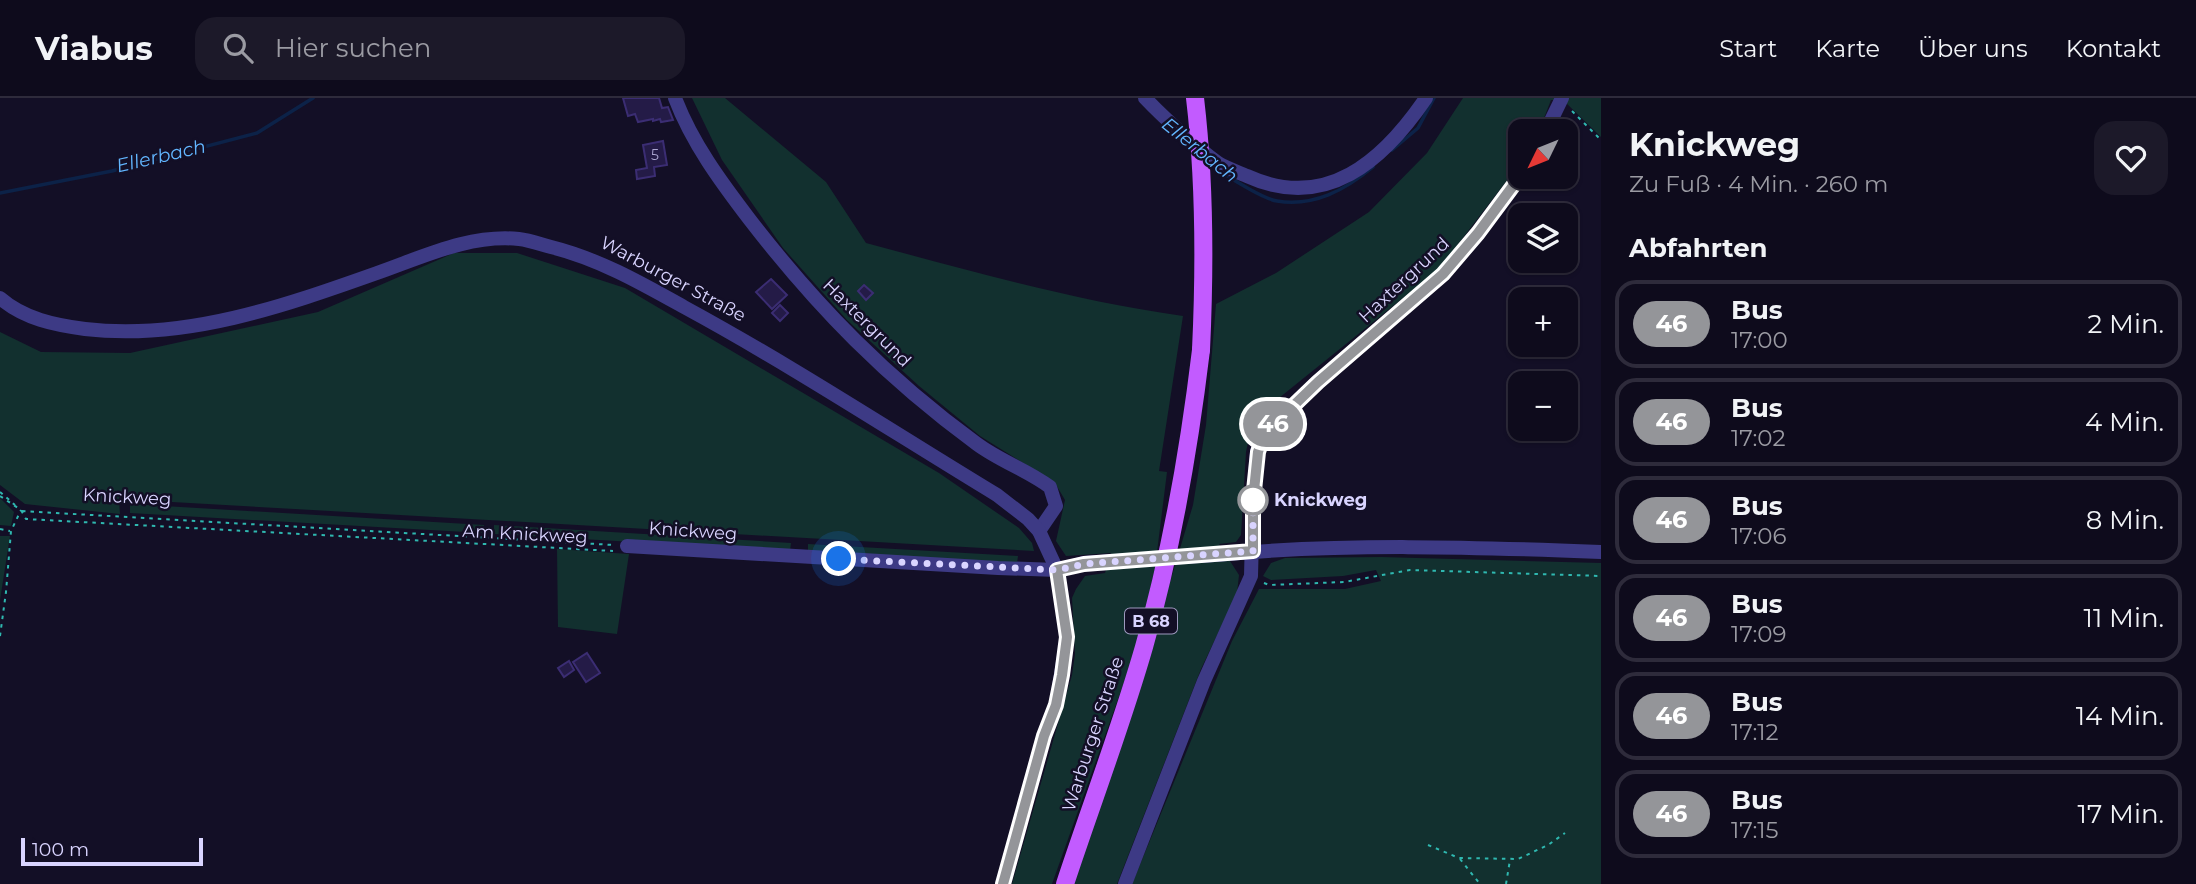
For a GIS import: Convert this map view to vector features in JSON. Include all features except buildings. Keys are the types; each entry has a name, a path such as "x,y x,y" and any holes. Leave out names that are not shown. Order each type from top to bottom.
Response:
{"main road":[{"name":"Warburger Straße","path":"1065,884 1143,648 1164,571 1190,442 1201,350 1204,278 1203,203 1195,98"}],"street":[{"name":"Haxtergrund","path":"675,98 710,166 777,256 841,328 878,365 978,445 1050,487 1056,506 1039,531"},
{"path":"1145,98 1219,163 1258,181 1298,190 1334,181 1370,162 1395,138 1426,98"},
{"path":"1555,119 1566,103"},
{"name":"Haxtergrund","path":"1125,884 1204,681 1251,576 1253,500 1258,452 1264,434 1318,382 1443,274 1511,189"},
{"name":"Warburger Straße","path":"0,298 13,310 55,325 103,331 160,329 239,318 315,295 459,244 491,238 521,239 577,253 625,274 732,333 997,495 1039,531 1057,570 1067,637 1056,705 1044,736 1003,884"},
{"name":"Knickweg","path":"627,546 1057,570 1084,564 1253,551 1467,547 1601,552"}],"path":[{"path":"1566,103 1601,140"},
{"path":"0,494 21,510 11,531 0,636"},
{"name":"Knickweg","path":"21,510 627,546"},
{"name":"Am Knickweg","path":"21,510 26,519 612,551"},
{"path":"0,530 11,531"},
{"path":"1251,576 1269,585 1344,582 1410,570 1601,576"},
{"path":"0,592 6,593"},
{"path":"1428,845 1459,858 1510,859 1528,855 1565,833"},
{"path":"1459,858 1480,884"},
{"path":"1506,884 1510,859"}],"green space":[{"path":"692,98 725,98 826,182 866,243 1063,294 1183,316 1159,471 1167,472 1155,568 1137,646 1052,884 1012,884 1072,675 1075,654 1072,598 1085,576 1105,573 1111,553 1066,556 1056,541 1065,500 1055,483 980,436 919,386 847,320 783,248 722,160"},
{"path":"1463,98 1601,98 1601,137 1563,100 1551,100 1544,119 1508,119 1508,179 1439,269 1253,419 1246,452 1241,535 1236,542 1219,544 1239,575 1237,593 1201,669 1117,884 1073,884 1150,649 1193,505 1206,425 1216,304 1276,273 1369,212 1427,153"},
{"path":"454,253 517,253 625,288 939,473 1019,528 1032,543 1034,551 119,499 120,514 25,504 0,485 0,332 41,352 130,353 318,312"},
{"path":"0,498 14,512 11,526 0,525"},
{"path":"130,504 484,525 483,533 130,513"},
{"path":"494,525 791,543 790,551 494,534"},
{"path":"0,536 10,536 0,600"},
{"path":"808,544 1018,556 1017,563 808,553"},
{"path":"557,549 629,554 617,634 558,627"},
{"path":"1381,557 1601,563 1601,884 1132,884 1232,641 1259,589 1345,589 1381,581 1376,570 1343,576 1271,580 1263,576 1271,563 1285,558"}],"waterway":[{"name":"Ellerbach","path":"0,193 112,171 257,133 313,98"},
{"name":"Ellerbach","path":"1392,150 1418,128 1434,98"},
{"name":"Ellerbach","path":"1223,173 1265,197 1291,202 1328,195 1373,167"}],"bus line":[{"name":"46","path":"1003,884 1044,736 1056,705 1062,675 1067,637 1057,570 1084,564 1253,551 1253,500 1258,452 1264,434 1318,382 1443,274 1512,189"}],"place":[{"name":"Knickweg","path":"1253,500"}],"route":[{"path":"839,559 1057,570 1084,564 1253,551 1253,500"}]}
